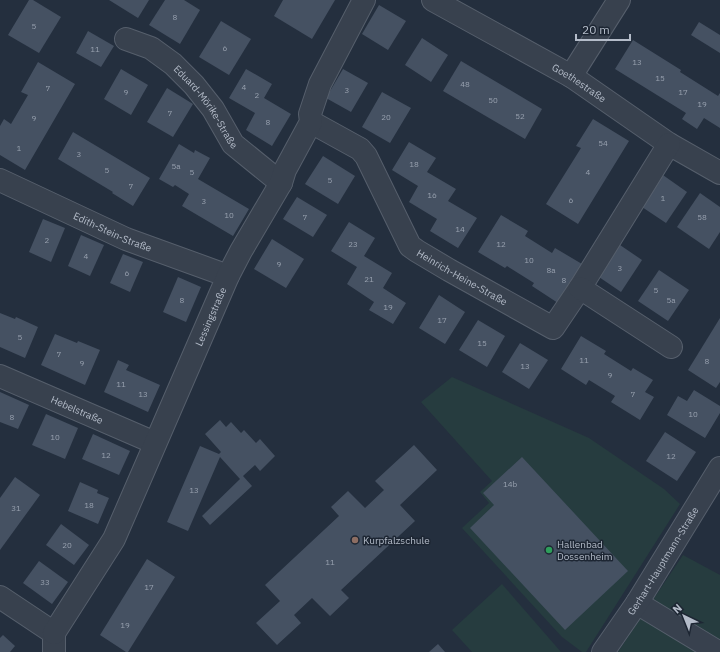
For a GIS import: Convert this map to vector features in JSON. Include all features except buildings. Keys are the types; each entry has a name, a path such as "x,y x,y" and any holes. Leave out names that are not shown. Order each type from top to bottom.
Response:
{"street":[{"name":"Lessingstraße","path":"54,642 114,539 228,276 281,183 285,170 312,122 310,114 320,84 364,0"},
{"name":"Goethestraße","path":"433,0 571,76 669,144 720,173"},
{"path":"571,76 619,0"},
{"name":"Eduard-Mörike-Straße","path":"126,38 151,48 173,64 194,85 213,108 233,144 281,183"},
{"name":"Heinrich-Heine-Straße","path":"312,122 360,150 366,156 410,246 553,328 580,288 669,144"},
{"name":"Edith-Stein-Straße","path":"0,180 126,239 228,276"},
{"path":"580,288 671,347"},
{"name":"Hebelstraße","path":"0,376 155,443"},
{"name":"Gerhart-Hauptmann-Straße","path":"603,652 637,603 720,468"},
{"path":"0,597 54,642"},
{"path":"637,603 718,652"}],"green space":[{"path":"452,377 589,438 664,489 680,504 586,652 582,652 562,637 462,528 489,503 480,492 492,481 421,402"},
{"path":"683,555 720,575 720,652 618,652"},
{"path":"502,584 561,652 472,652 452,630"}],"place":[{"name":"Kurpfalzschule","path":"355,540"},
{"name":"Hallenbad Dossenheim","path":"549,550"}]}
